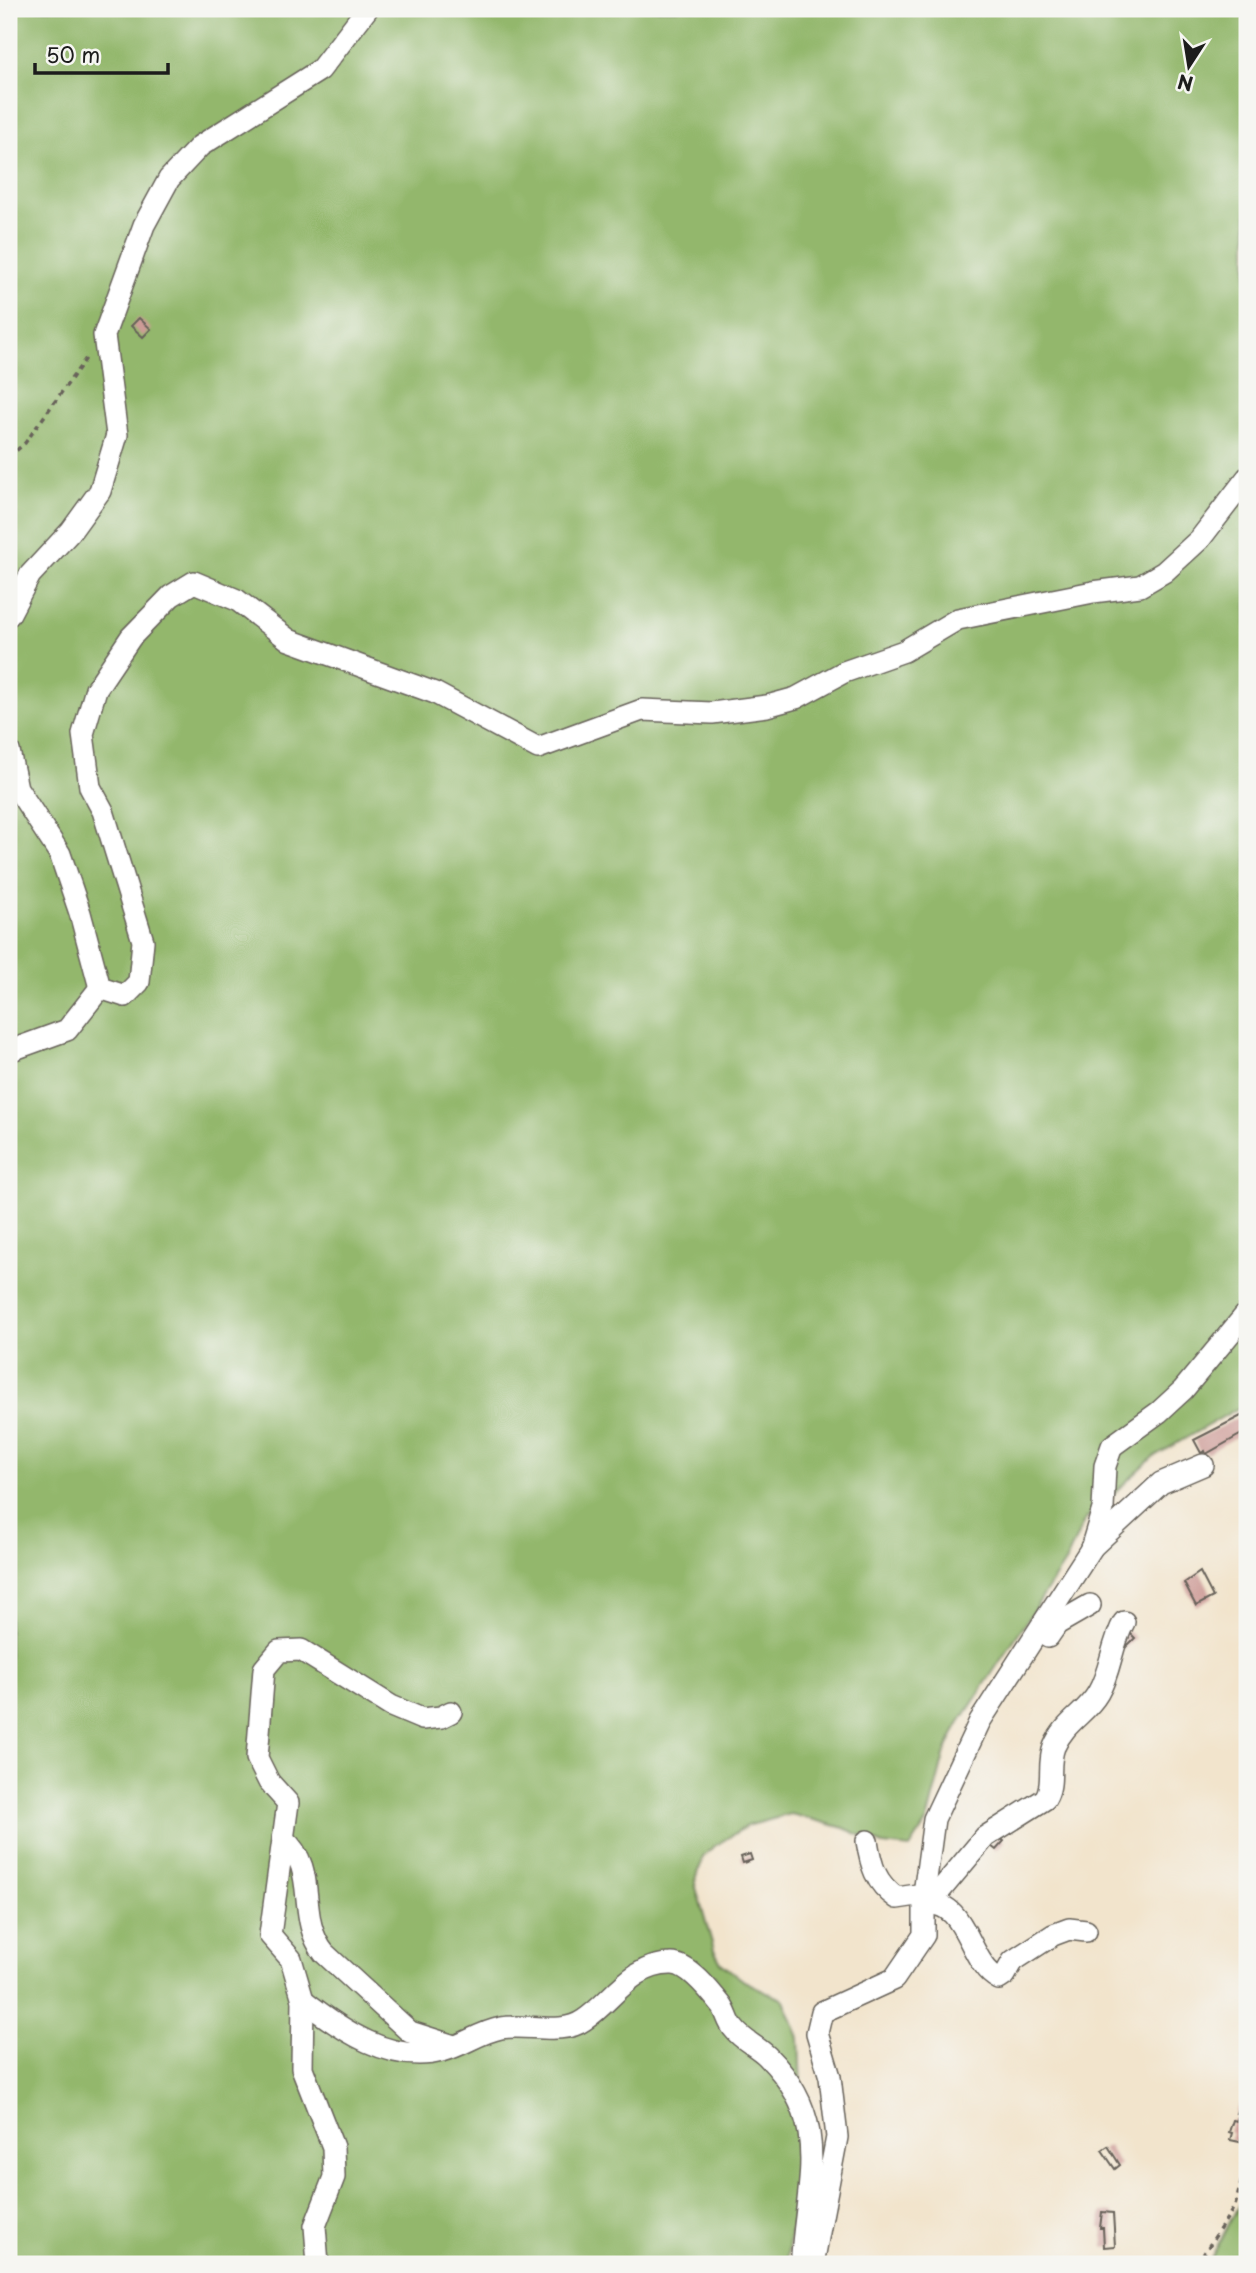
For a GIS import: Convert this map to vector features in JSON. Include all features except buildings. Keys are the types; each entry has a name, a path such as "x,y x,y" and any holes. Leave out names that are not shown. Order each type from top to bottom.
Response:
{"street":[{"path":"9,615 30,575 71,531 100,491 117,435 104,335 144,225 169,179 200,146 320,70 367,9"},
{"path":"100,988 125,996 139,982 143,941 103,811 90,787 83,734 96,688 131,637 171,596 194,582 237,600 289,640 435,693 538,748 642,710 712,713 776,704 796,698 844,672 904,651 958,620 1093,592 1139,586 1164,572 1200,539 1247,478"},
{"path":"9,751 18,788 60,854 80,913 100,988"},
{"path":"9,1051 67,1030 100,988"},
{"path":"1091,1549 1103,1508 1105,1466 1112,1446 1159,1412 1183,1390 1247,1312"},
{"path":"812,2264 837,2137 830,2077 817,2033 822,2012 894,1979 924,1935 924,1899 933,1819 980,1721 1091,1549 1161,1483 1203,1465"},
{"path":"1012,1672 1026,1670 1057,1624 1090,1605"},
{"path":"867,1841 872,1869 888,1892 897,1898 934,1898 985,1837 1045,1799 1051,1790 1052,1752 1061,1730 1096,1697 1104,1682 1114,1640 1124,1622"},
{"path":"318,2264 315,2226 334,2177 333,2147 302,2068 303,2000 291,1959 270,1935 288,1803 269,1782 257,1758 264,1669 279,1651 301,1650 391,1706 422,1719 441,1717 451,1712"},
{"path":"283,1839 294,1848 302,1863 308,1926 313,1939 324,1953 410,2032 454,2046"},
{"path":"924,1899 954,1914 992,1976 999,1979 1005,1975 1013,1961 1054,1935 1069,1929 1086,1931"},
{"path":"303,2000 338,2025 396,2053 416,2056 454,2046 500,2028 559,2028 581,2023 633,1975 668,1964 691,1970 722,2006 733,2029 766,2055 794,2092 812,2137 812,2183 802,2255 812,2264"}],"path":[{"path":"9,457 25,443 104,335"},
{"path":"1197,2264 1235,2206 1247,2159"}],"green space":[{"path":"9,9 1247,9 1247,1403 1153,1457 1084,1521 1066,1561 958,1725 945,1752 927,1821 910,1848 883,1845 844,1828 791,1814 747,1826 713,1847 703,1857 695,1884 714,1950 721,1963 744,1981 784,2000 799,2038 803,2145 786,2264 9,2264"},
{"path":"1247,2189 1247,2264 1208,2264"}]}
